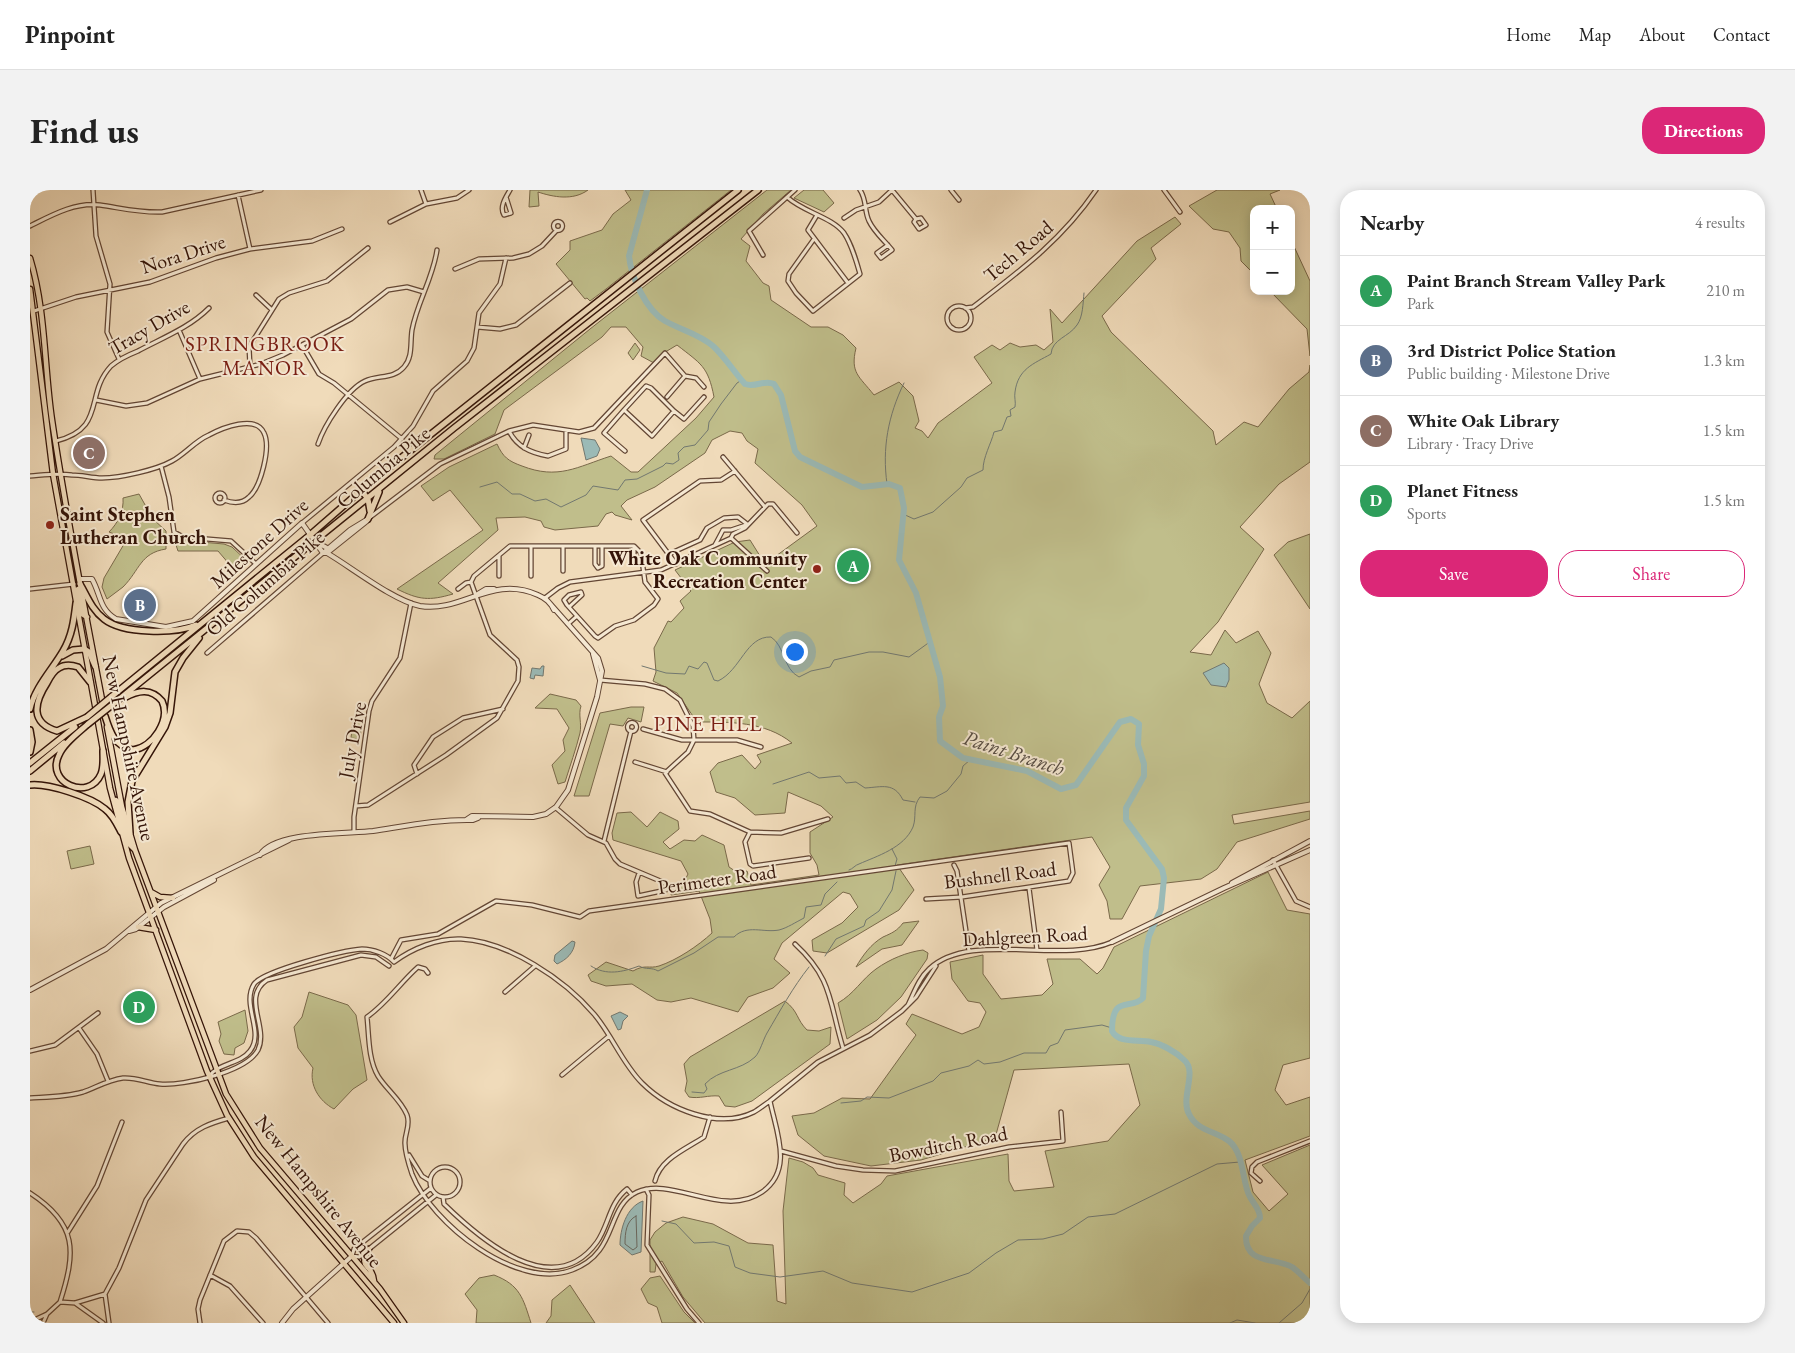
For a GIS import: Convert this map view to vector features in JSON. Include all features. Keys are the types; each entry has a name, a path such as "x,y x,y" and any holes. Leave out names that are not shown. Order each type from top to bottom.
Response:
{"highway":[{"name":"Columbia Pike","path":"30,763 310,535 361,490 738,190"},
{"name":"Columbia Pike","path":"30,771 382,487 758,190"},
{"path":"369,517 382,487"},
{"path":"361,490 368,500 369,517"},
{"path":"78,582 96,612 112,624 124,627 173,631 187,629 203,622"},
{"path":"30,709 35,695 72,632 76,603"},
{"path":"130,833 128,802 132,781 165,726 170,713 175,672 190,648 212,624"},
{"path":"57,660 64,654 84,649 89,652 95,666"},
{"path":"87,717 57,731 46,727 39,721 36,707 45,687 59,667 66,665 78,667 90,682"},
{"path":"105,716 114,739 125,748 139,749 151,740 164,718 164,705 154,693 143,691 115,703"},
{"path":"88,724 59,754 56,767 59,776 72,787 80,788 91,785 101,776 103,751"},
{"path":"30,730 32,742 30,752"},
{"path":"30,784 51,786 104,807 121,832"}],"main road":[{"name":"New Hampshire Avenue","path":"30,258 41,310 56,441 78,582 87,617 122,807 135,850 216,1068 238,1115 260,1148 374,1282 404,1323"},
{"path":"30,289 53,474 70,562 78,582"},
{"path":"42,396 50,395"},
{"name":"New Hampshire Avenue","path":"78,582 76,603 110,788 121,832 209,1076 229,1118 254,1157 394,1323"},
{"path":"110,788 129,844 135,850"},
{"path":"151,892 160,897 173,898"},
{"path":"138,927 156,930"},
{"path":"370,1248 363,1258 363,1262 374,1274 374,1282"}],"street":[{"path":"93,190 96,236 107,269 110,292 107,332 119,359"},
{"path":"30,226 61,211 94,205 133,212 162,212 261,190"},
{"path":"422,190 426,204"},
{"path":"390,222 426,204 457,198 469,190"},
{"path":"506,197 511,213 504,215 502,209 506,197 510,190"},
{"path":"763,255 750,231 795,190"},
{"path":"860,190 864,196 868,221 888,245 892,250 881,258 877,253 888,245"},
{"path":"844,218 866,206 879,202 892,190 916,219"},
{"path":"951,190 959,200"},
{"name":"Tech Road","path":"973,307 970,322 966,328 957,330 949,325 947,319 950,312 957,307 973,307 1039,257 1058,238 1096,190"},
{"path":"1164,190 1180,212"},
{"path":"238,195 250,249"},
{"path":"788,197 801,209 817,215 842,232 851,247 860,274 814,310 796,293 788,281 789,274 814,239"},
{"path":"817,215 808,230 848,283"},
{"name":"Nora Drive","path":"34,311 76,297 110,292 150,282 216,258 250,249 312,241 342,229"},
{"path":"455,270 479,258 506,258 529,254 542,246 556,230"},
{"path":"250,366 249,347 272,309 284,295 333,277 368,248"},
{"path":"318,444 330,419 364,381 393,375 405,366 410,354 414,320 437,250"},
{"name":"Milestone Drive","path":"78,582 89,578 92,579 100,604 109,615 116,619 176,627 193,621 204,613 302,523 402,439 424,410 433,391 467,361 474,348 479,313 500,284 506,258"},
{"path":"477,327 500,329 516,325 570,283"},
{"path":"96,400 117,405 136,405 200,379 271,360 351,319 388,290 408,287 424,292"},
{"path":"256,295 272,309"},
{"name":"Tracy Drive","path":"56,441 70,437 84,427 106,374 119,359 179,330 209,308"},
{"path":"965,308 970,316"},
{"path":"179,330 200,379"},
{"path":"302,345 319,374 402,439"},
{"name":"Old Columbia Pike","path":"207,654 362,521 440,464 509,430 533,425 579,432 594,428 665,353 685,376"},
{"path":"665,398 685,376 696,378 704,387"},
{"path":"625,451 604,433 648,386 665,398 674,411 684,419 704,397"},
{"path":"630,391 636,397"},
{"path":"624,410 652,436 674,411"},
{"path":"30,476 61,474 104,478 162,466 173,461 208,435 247,423 256,424 263,430 267,439 266,455 259,481 250,497 240,502 224,500"},
{"path":"509,430 515,442 524,448 548,456 558,454 566,449 566,430"},
{"path":"524,448 529,435"},
{"path":"723,457 765,507"},
{"path":"162,466 174,532 183,537 230,541 256,564"},
{"path":"676,564 643,522 644,518 670,503 700,481 721,480 734,471"},
{"path":"713,547 719,541 723,530 732,532 747,524 765,507 773,504 797,533"},
{"path":"669,554 700,540 707,528 724,518 738,517 747,524"},
{"path":"157,909 289,840 305,836 366,831 372,827 380,828 466,820 472,816 478,818 534,817 556,808 568,790 602,672 600,662 554,610 550,602 545,598 515,587 486,589 476,595 440,606 427,607 411,603 326,552 302,523"},
{"path":"731,538 732,532"},
{"path":"545,598 570,582 661,570 731,538"},
{"path":"731,538 767,571"},
{"path":"356,806 368,805 498,718 518,681 520,667 516,660 490,635 471,582 474,576 510,546 634,546 641,553 645,582 658,599 654,605 634,620 615,626 598,638 569,607 564,597 582,592 582,595 569,607"},
{"path":"531,546 531,576"},
{"path":"562,546 563,572"},
{"path":"595,546 595,565 598,568 602,566 602,547"},
{"path":"634,546 634,562 643,562"},
{"path":"499,555 500,576"},
{"path":"30,589 78,582"},
{"path":"458,590 466,583 471,582"},
{"name":"July Drive","path":"354,831 369,711 374,698 400,658 411,603"},
{"path":"568,624 577,616"},
{"path":"600,680 645,684 665,689 675,694 693,726 694,740 688,752 666,772"},
{"path":"417,774 414,765 433,737 463,718 503,709"},
{"path":"643,730 682,740 738,740 761,747"},
{"path":"604,841 631,731"},
{"path":"635,762 666,772 690,811 710,814 750,832 780,833 828,819"},
{"path":"556,808 588,835 604,841 618,863 664,883 666,890 638,896 636,882 638,873"},
{"path":"750,832 745,842 750,864 753,866 808,858"},
{"name":"Dahlgreen Road","path":"1224,888 1310,841"},
{"name":"Bushnell Road","path":"926,899 962,897 1069,881 1072,879 1069,843"},
{"name":"Perimeter Road","path":"392,960 401,940 438,934 496,901 532,905 580,918 589,911 1069,843"},
{"name":"Dahlgreen Road","path":"392,960 437,942 461,939 494,946 535,966 570,989 594,1014 642,1082 658,1096 675,1106 710,1117 731,1118 753,1112 770,1101 818,1062 870,1035 916,997 940,961 955,954 969,951 1092,949 1112,942 1191,903 1310,850"},
{"path":"1273,860 1296,901 1310,907"},
{"path":"954,865 962,897 969,951"},
{"path":"129,931 138,927 157,909 173,898 220,876"},
{"path":"1029,888 1037,950"},
{"path":"30,990 106,949 150,916"},
{"path":"795,944 821,973 828,989 843,1048"},
{"path":"209,1076 216,1068 244,1057 253,1047 254,1032 250,997 255,983 261,977 305,962 354,950 375,951 392,960"},
{"path":"30,1098 73,1094 108,1081 131,1078 159,1084 177,1084 219,1075 247,1063 257,1052 261,1039 255,999 259,987 267,980 361,955 376,957 389,966"},
{"path":"504,992 535,966"},
{"path":"428,973 425,969 418,967 399,984 385,1003 367,1016 373,1064 378,1076 408,1118 406,1150 413,1174 423,1194 457,1230 491,1255 518,1270 550,1275 576,1268 594,1257 607,1239 621,1206 632,1195 646,1190 662,1189 719,1200 746,1199 767,1188 779,1170 781,1151 770,1101"},
{"path":"30,1051 55,1045 98,1013"},
{"path":"79,1028 97,1054 108,1081"},
{"path":"562,1075 609,1036"},
{"name":"Bowditch Road","path":"781,1151 844,1167 895,1171 1009,1147 1063,1141 1061,1112"},
{"path":"655,1181 658,1170 688,1146 704,1137 710,1117"},
{"path":"109,1323 105,1294 119,1268 146,1200 189,1136 202,1127 229,1118"},
{"path":"68,1233 97,1186 120,1132 122,1122"},
{"path":"1260,1181 1252,1173 1252,1167 1257,1162 1310,1142"},
{"path":"406,1150 422,1176 430,1181"},
{"path":"440,1167 449,1167 456,1170 460,1178 458,1190 451,1196 443,1197 436,1195 431,1188 430,1181 435,1171 440,1167"},
{"path":"282,1323 307,1296 352,1256 354,1250 365,1240 431,1188"},
{"path":"443,1197 444,1204 483,1238 520,1261 547,1267 567,1264 585,1254 599,1238 611,1208 619,1196 626,1189 632,1195"},
{"path":"646,1190 649,1195 647,1245 687,1309 699,1323"},
{"path":"30,1193 52,1209 68,1233 71,1245 70,1268 60,1302 47,1314 30,1322"},
{"path":"352,1256 359,1257 436,1195"},
{"path":"200,1323 198,1309 224,1241 232,1233 245,1231 256,1238 328,1323"},
{"path":"365,1240 370,1248"},
{"path":"210,1275 230,1286 263,1323"},
{"path":"60,1302 75,1302 105,1294"},
{"path":"75,1302 103,1323"},
{"path":"43,1323 47,1314"}],"shaded area":[{"path":"530,190 588,190 570,197 538,192 539,206 529,207"},
{"path":"625,190 731,190 590,301 587,298 585,299 556,264 570,250 570,241 602,230 613,214 631,200"},
{"path":"767,190 791,190 763,214 741,239 750,246 746,261 763,283 769,286 771,300 811,327 828,327 843,335 856,348 854,356 855,369 874,395 899,382 913,396 919,421 915,428 922,431 928,438 938,423 992,383 974,357 992,345 1000,350 1010,343 1020,347 1036,345 1044,350 1053,342 1050,309 1062,323 1137,241 1175,217 1181,224 1151,248 1156,259 1102,316 1111,332 1213,431 1216,445 1244,422 1258,427 1289,389 1309,372 1310,365 1310,462 1279,484 1240,527 1264,549 1218,622 1190,652 1211,655 1225,630 1236,643 1258,631 1271,653 1259,684 1267,703 1292,718 1310,701 1310,802 1232,815 1234,824 1310,811 1310,819 1237,842 1217,869 1201,879 1140,886 1122,919 1110,919 1107,901 1099,885 1110,867 1092,837 897,865 914,890 899,910 827,953 813,951 812,940 842,923 858,907 850,894 843,892 782,943 774,959 790,973 773,988 748,997 738,1012 691,998 671,1002 657,1000 632,984 606,986 591,981 588,975 606,962 633,971 641,968 656,967 687,952 712,933 710,919 699,891 671,895 672,890 684,882 688,874 681,861 613,840 612,833 617,813 631,812 647,827 660,812 678,821 679,829 663,842 670,849 684,840 695,841 702,835 724,845 729,867 738,873 747,871 751,885 819,875 817,865 810,853 810,832 833,817 821,806 788,792 785,813 755,815 735,798 716,792 710,772 718,763 742,755 755,769 761,762 757,755 792,743 770,730 746,724 697,722 677,693 653,681 656,672 654,648 668,621 671,622 684,608 680,601 691,591 675,570 735,542 750,540 765,564 817,526 802,505 755,463 758,449 747,441 742,433 730,431 712,440 705,453 655,487 627,500 621,506 632,520 615,515 612,512 606,514 598,526 555,530 544,527 541,521 525,517 496,518 498,530 438,583 453,594 437,598 424,598 397,589 483,530 450,490 433,501 421,486 449,467 497,444 501,452 510,460 535,470 557,472 577,468 611,456 631,472 638,472 696,418 714,397 709,378 702,366 677,345 662,354 654,363 641,356 643,347 626,327 611,327 602,337 504,410 495,434 444,459 434,459 435,455 590,329"},
{"path":"804,190 823,190 834,203 824,212 794,198"},
{"path":"1217,190 1280,190 1270,194 1275,205 1250,205 1250,270 1241,261 1240,248 1229,232 1213,229 1189,206"},
{"path":"1295,249 1310,281 1310,356 1307,329 1274,295 1295,295"},
{"path":"635,343 640,350 633,360 628,353"},
{"path":"139,494 153,519 166,531 166,549 157,551 145,558 129,581 107,599 102,587 104,578 127,539 109,532 120,516 123,498"},
{"path":"1310,534 1310,609 1274,555 1288,542"},
{"path":"177,540 224,544 232,547 248,562 236,572 218,551 178,551 175,542"},
{"path":"550,694 576,700 581,706 580,733 577,745 565,782 558,784 552,765 565,751 563,740 569,728 557,709 535,708"},
{"path":"631,707 644,707 641,722 628,718 623,726 610,724 589,796 574,796 600,713"},
{"path":"353,720 362,721 360,739 351,738"},
{"path":"90,846 94,864 71,869 67,851"},
{"path":"1268,872 1287,910 1310,914 1310,1058 1283,1065 1275,1090 1286,1105 1310,1097 1310,1136 1245,1160 1253,1192 1269,1211 1288,1194 1262,1165 1310,1145 1310,1323 705,1323 683,1297 662,1261 656,1264 655,1272 650,1272 650,1240 655,1232 666,1223 683,1217 713,1224 748,1243 773,1245 777,1301 786,1304 783,1211 789,1158 803,1162 813,1168 818,1175 845,1183 844,1195 853,1203 881,1184 887,1176 1008,1154 1009,1181 1014,1191 1054,1187 1045,1151 1108,1141 1140,1105 1129,1064 1014,1070 995,1138 921,1160 871,1166 824,1156 798,1135 792,1116 814,1113 842,1098 870,1099 916,1035 906,1024 912,1014 962,1034 979,1027 986,1012 980,1003 968,1001 952,979 950,962 983,955 983,974 1001,999 1042,995 1053,984 1047,959 1080,959 1097,974 1103,968 1114,947"},
{"path":"919,921 902,945 882,949 856,967 868,950 883,937 899,928 903,923"},
{"path":"923,950 928,953 927,959 901,997 877,1020 847,1039 838,1003 881,965 905,954"},
{"path":"309,992 348,1005 356,1015 367,1080 353,1089 334,1109 324,1102 316,1092 312,1080 313,1068 298,1048 294,1027 302,1017"},
{"path":"785,1001 793,1009 807,1030 819,1031 831,1027 830,1044 752,1101 735,1107 725,1106 719,1096 689,1097 685,1091 687,1081 684,1064 690,1057"},
{"path":"245,1010 248,1031 244,1043 235,1048 234,1055 224,1054 219,1041 221,1034 218,1022"},
{"path":"494,1275 510,1283 519,1293 526,1306 531,1323 476,1323 477,1310 465,1294 479,1278"},
{"path":"660,1276 684,1312 695,1323 662,1323 657,1307 648,1303 641,1289 650,1278"},
{"path":"570,1285 595,1323 546,1323 551,1316 552,1300"}],"water":[{"path":"581,438 595,440 600,449 597,456 586,460"},
{"path":"1224,663 1229,668 1229,680 1226,687 1211,685 1203,673"},
{"path":"544,666 543,676 535,675 534,679 530,678 532,668 540,669"},
{"path":"572,941 575,942 571,953 557,964 554,961 555,955"},
{"path":"620,1012 628,1016 623,1021 621,1029 618,1030 611,1016"},
{"path":"643,1201 641,1252 632,1255 620,1245 621,1233 625,1220 632,1208"}],"waterway":[{"name":"Paint Branch","path":"647,190 629,256 636,283 652,309 665,321 696,335 713,346 745,384 753,385 767,382 774,384 781,395 795,451 800,457 862,487 889,484 900,488 904,508 899,560 916,593 940,677 943,706 939,717 940,741 963,758 1027,771 1061,789 1076,785 1120,722 1131,719 1139,724 1138,745 1144,764 1144,776 1126,808 1126,820 1162,869 1164,878 1161,909 1149,936 1146,951 1143,998 1138,1002 1119,1007 1115,1012 1112,1031 1119,1038 1151,1042 1164,1046 1177,1054 1188,1065 1189,1078 1186,1100 1189,1114 1197,1124 1224,1138 1234,1146 1240,1159 1249,1195 1259,1211 1260,1218 1246,1236 1250,1252 1262,1259 1292,1267 1310,1283"},
{"path":"903,514 914,519 933,512 961,487 967,478 983,470 994,432 1002,430 1007,417 1011,416 1010,410 1015,407 1015,392 1019,378 1027,368 1051,354 1054,345 1074,329 1082,314 1084,293"},
{"path":"480,487 497,482 512,494 520,494 535,501 546,499 561,507 586,495 593,486 618,490 625,480 637,479 666,463 673,464 679,460 678,453 684,447 695,445 708,430 709,422 721,404 737,383 742,380"},
{"path":"887,484 885,458 890,420 904,383"},
{"path":"642,666 666,673 685,674 689,666 698,669 704,662 707,663 714,680 718,681 726,676 755,642 762,638 771,637 779,646 790,669 799,677 811,671 830,667 834,660 869,652 883,652 909,657 931,641"},
{"path":"849,870 897,846 903,841 913,827 915,808 920,797 934,798 947,791 961,774 963,766 970,760"},
{"path":"773,784 809,772 819,778 840,776 846,783 856,782 865,788 892,788 896,790 903,800 915,802"},
{"path":"892,849 897,859 895,866"},
{"path":"825,956 836,939 864,926 866,920 879,911 892,890 896,871"},
{"path":"591,966 609,972 627,970 639,966 658,971 694,953 718,937 734,937 739,933 750,930 773,931 782,929 804,918 806,907 821,905 825,894 837,882"},
{"path":"692,1092 704,1093 707,1089 705,1084 711,1079 743,1065 755,1057 767,1033 809,967"},
{"path":"841,1103 861,1101 867,1097 889,1098 933,1081 941,1073 969,1066 978,1060 984,1064 1000,1062 1024,1053 1046,1053 1050,1046 1058,1043 1065,1030 1102,1025 1112,1028"},
{"path":"662,1221 676,1224 694,1243 714,1242 729,1246 735,1267 750,1273 780,1277 823,1271 852,1283 912,1292 969,1273 996,1253 1018,1240 1043,1239 1063,1234 1088,1217 1115,1214 1217,1164 1240,1162"},
{"path":"1279,1323 1302,1303 1310,1289"},
{"path":"1230,1323 1237,1320 1255,1323"}],"place":[{"name":"White Oak Library","path":"89,453"},
{"name":"Saint Stephen Lutheran Church","path":"50,525"},
{"name":"Paint Branch Stream Valley Park","path":"853,566"},
{"name":"White Oak Community Recreation Center","path":"817,569"},
{"name":"3rd District Police Station","path":"140,605"},
{"name":"Planet Fitness","path":"139,1007"}],"district":[{"name":"SPRINGBROOK MANOR","path":"265,356"},
{"name":"PINE HILL","path":"708,724"}]}
